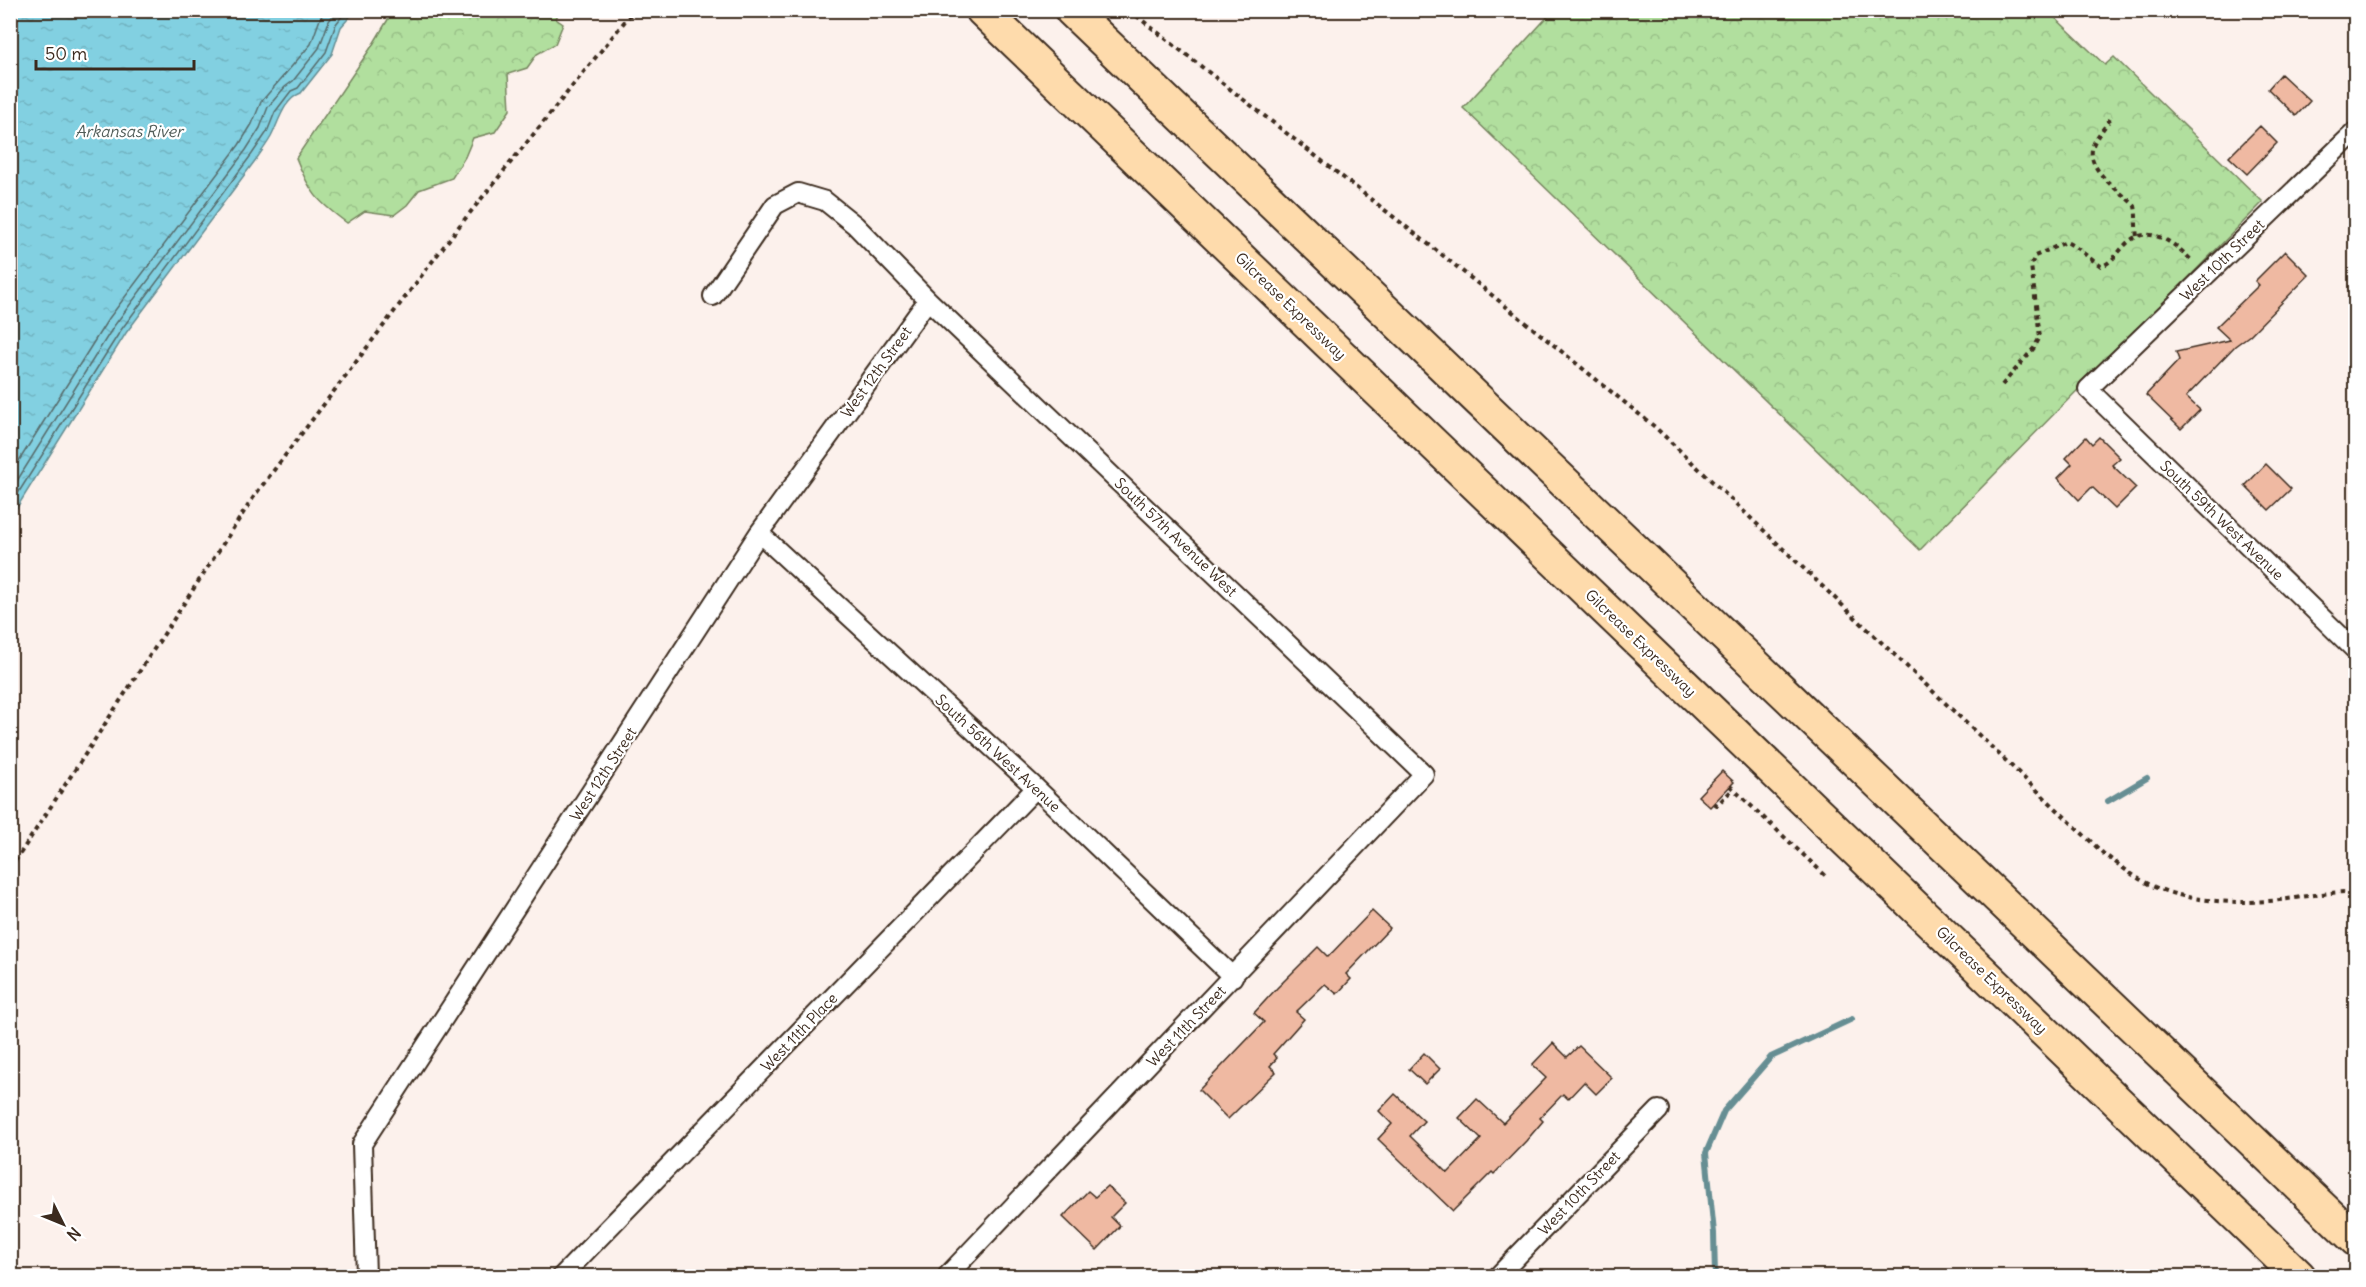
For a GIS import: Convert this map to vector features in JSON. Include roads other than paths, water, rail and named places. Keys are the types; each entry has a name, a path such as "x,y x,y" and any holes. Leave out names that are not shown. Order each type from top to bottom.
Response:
{"highway":[{"name":"Gilcrease Expressway","path":"982,10 2299,1276"},
{"path":"1071,10 2355,1240"}],"street":[{"name":"West 10th Street","path":"2088,389 2355,131"},
{"name":"South 57th Avenue West","path":"713,296 775,205 798,193 825,201 855,225 928,300 1424,774"},
{"name":"West 12th Street","path":"366,1276 362,1144 759,533 928,300"},
{"name":"South 59th West Avenue","path":"2088,389 2355,651"},
{"name":"South 56th West Avenue","path":"759,533 1036,788 1233,977"},
{"name":"West 11th Street","path":"947,1276 1424,774"},
{"name":"West 11th Place","path":"561,1276 1036,788"},
{"name":"West 10th Street","path":"1498,1276 1659,1110"}],"water":[{"name":"Arkansas River","path":"11,10 355,11 341,27 332,54 301,93 286,106 261,153 126,333 11,517"}],"waterway":[{"path":"2108,801 2147,778"},
{"path":"1715,1276 1714,1233 1706,1153 1724,1111 1771,1057 1852,1019"}]}
